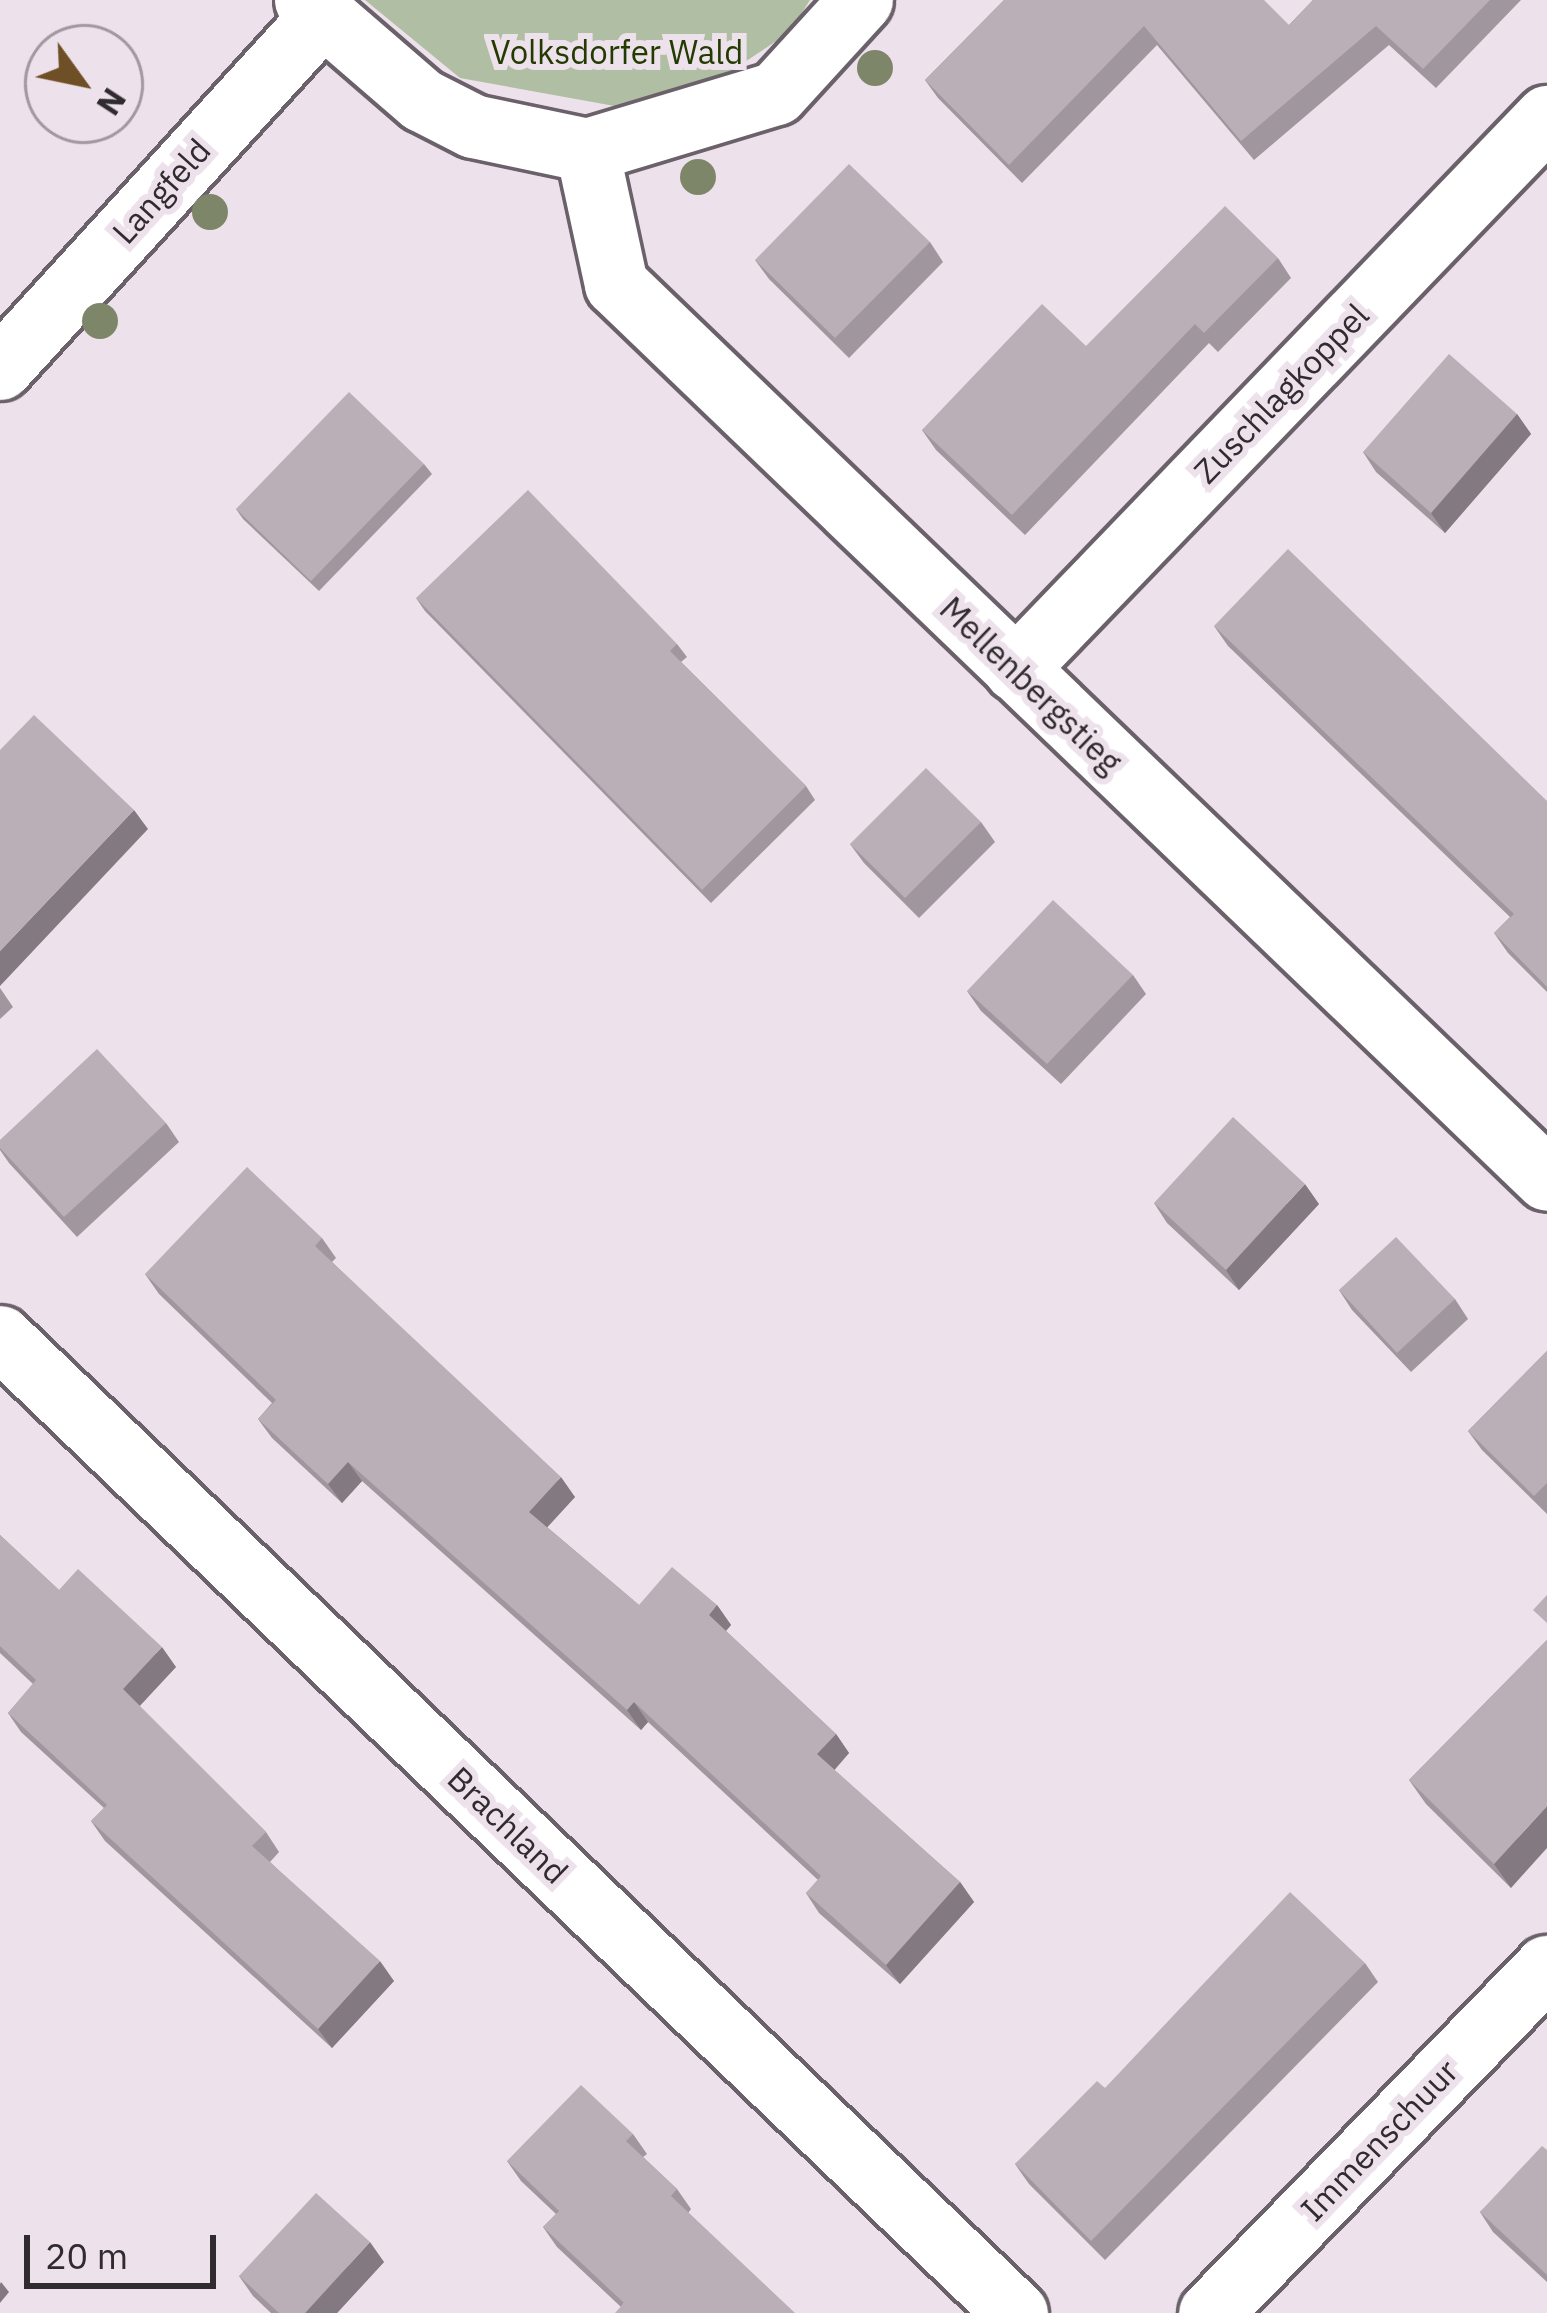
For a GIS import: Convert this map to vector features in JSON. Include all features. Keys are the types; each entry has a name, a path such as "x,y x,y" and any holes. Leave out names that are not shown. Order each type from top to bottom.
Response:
{"street":[{"path":"314,7 422,100 473,126 587,150 776,93 861,0"},
{"name":"Langfeld","path":"0,368 314,7"},
{"name":"Zuschlagkoppel","path":"1015,669 1547,117"},
{"name":"Mellenbergstieg","path":"587,150 616,284 1547,1179"},
{"name":"Brachland","path":"0,1337 1016,2313"},
{"name":"Immenschuur","path":"1210,2313 1537,1998"}],"green space":[{"name":"Volksdorfer Wald","path":"365,0 810,0 790,32 713,83 620,107 460,78"}],"building":[{"path":"1004,0 1264,0 1289,25 1313,0 1490,0 1423,69 1376,26 1241,141 1144,26 1009,165 925,80"},
{"path":"849,164 930,242 835,338 755,260"},
{"path":"1225,206 1278,258 1204,333 1195,324 1012,515 922,430 1042,304 1086,346"},
{"path":"1449,354 1517,414 1431,513 1363,452"},
{"path":"349,392 424,464 311,581 236,509"},
{"path":"528,490 677,644 670,651 806,786 702,890 416,598"},
{"path":"1288,549 1547,801 1547,987 1494,933 1514,914 1214,626"},
{"path":"34,715 134,810 0,951 0,750"},
{"path":"926,768 981,822 905,898 850,844"},
{"path":"1053,900 1133,975 1047,1064 967,991"},
{"path":"97,1049 166,1123 64,1217 0,1148 0,1140"},
{"path":"1233,1117 1305,1184 1226,1270 1154,1203"},
{"path":"247,1167 322,1238 315,1246 561,1477 529,1512 639,1605 672,1567 717,1605 709,1615 836,1734 817,1754 960,1882 886,1965 806,1893 821,1876 634,1702 627,1710 348,1462 328,1484 258,1419 276,1400 145,1274"},
{"path":"1396,1237 1455,1299 1397,1353 1339,1290"},
{"path":"1547,1351 1547,1483 1534,1496 1468,1431"},
{"path":"0,1535 59,1590 78,1569 162,1647 123,1689 266,1832 252,1846 380,1961 318,2029 91,1821 107,1805 8,1713 36,1680 0,1646"},
{"path":"1547,1595 1547,1623 1533,1610"},
{"path":"1547,1640 1547,1806 1494,1864 1409,1780"},
{"path":"1290,1892 1365,1963 1091,2241 1015,2164 1097,2081 1105,2088"},
{"path":"581,2085 633,2134 626,2141 677,2189 671,2196 795,2313 615,2313 624,2303 543,2227 559,2211 507,2161"},
{"path":"1542,2146 1547,2150 1547,2275 1480,2212"},
{"path":"316,2193 370,2242 305,2313 279,2313 239,2276"}]}
